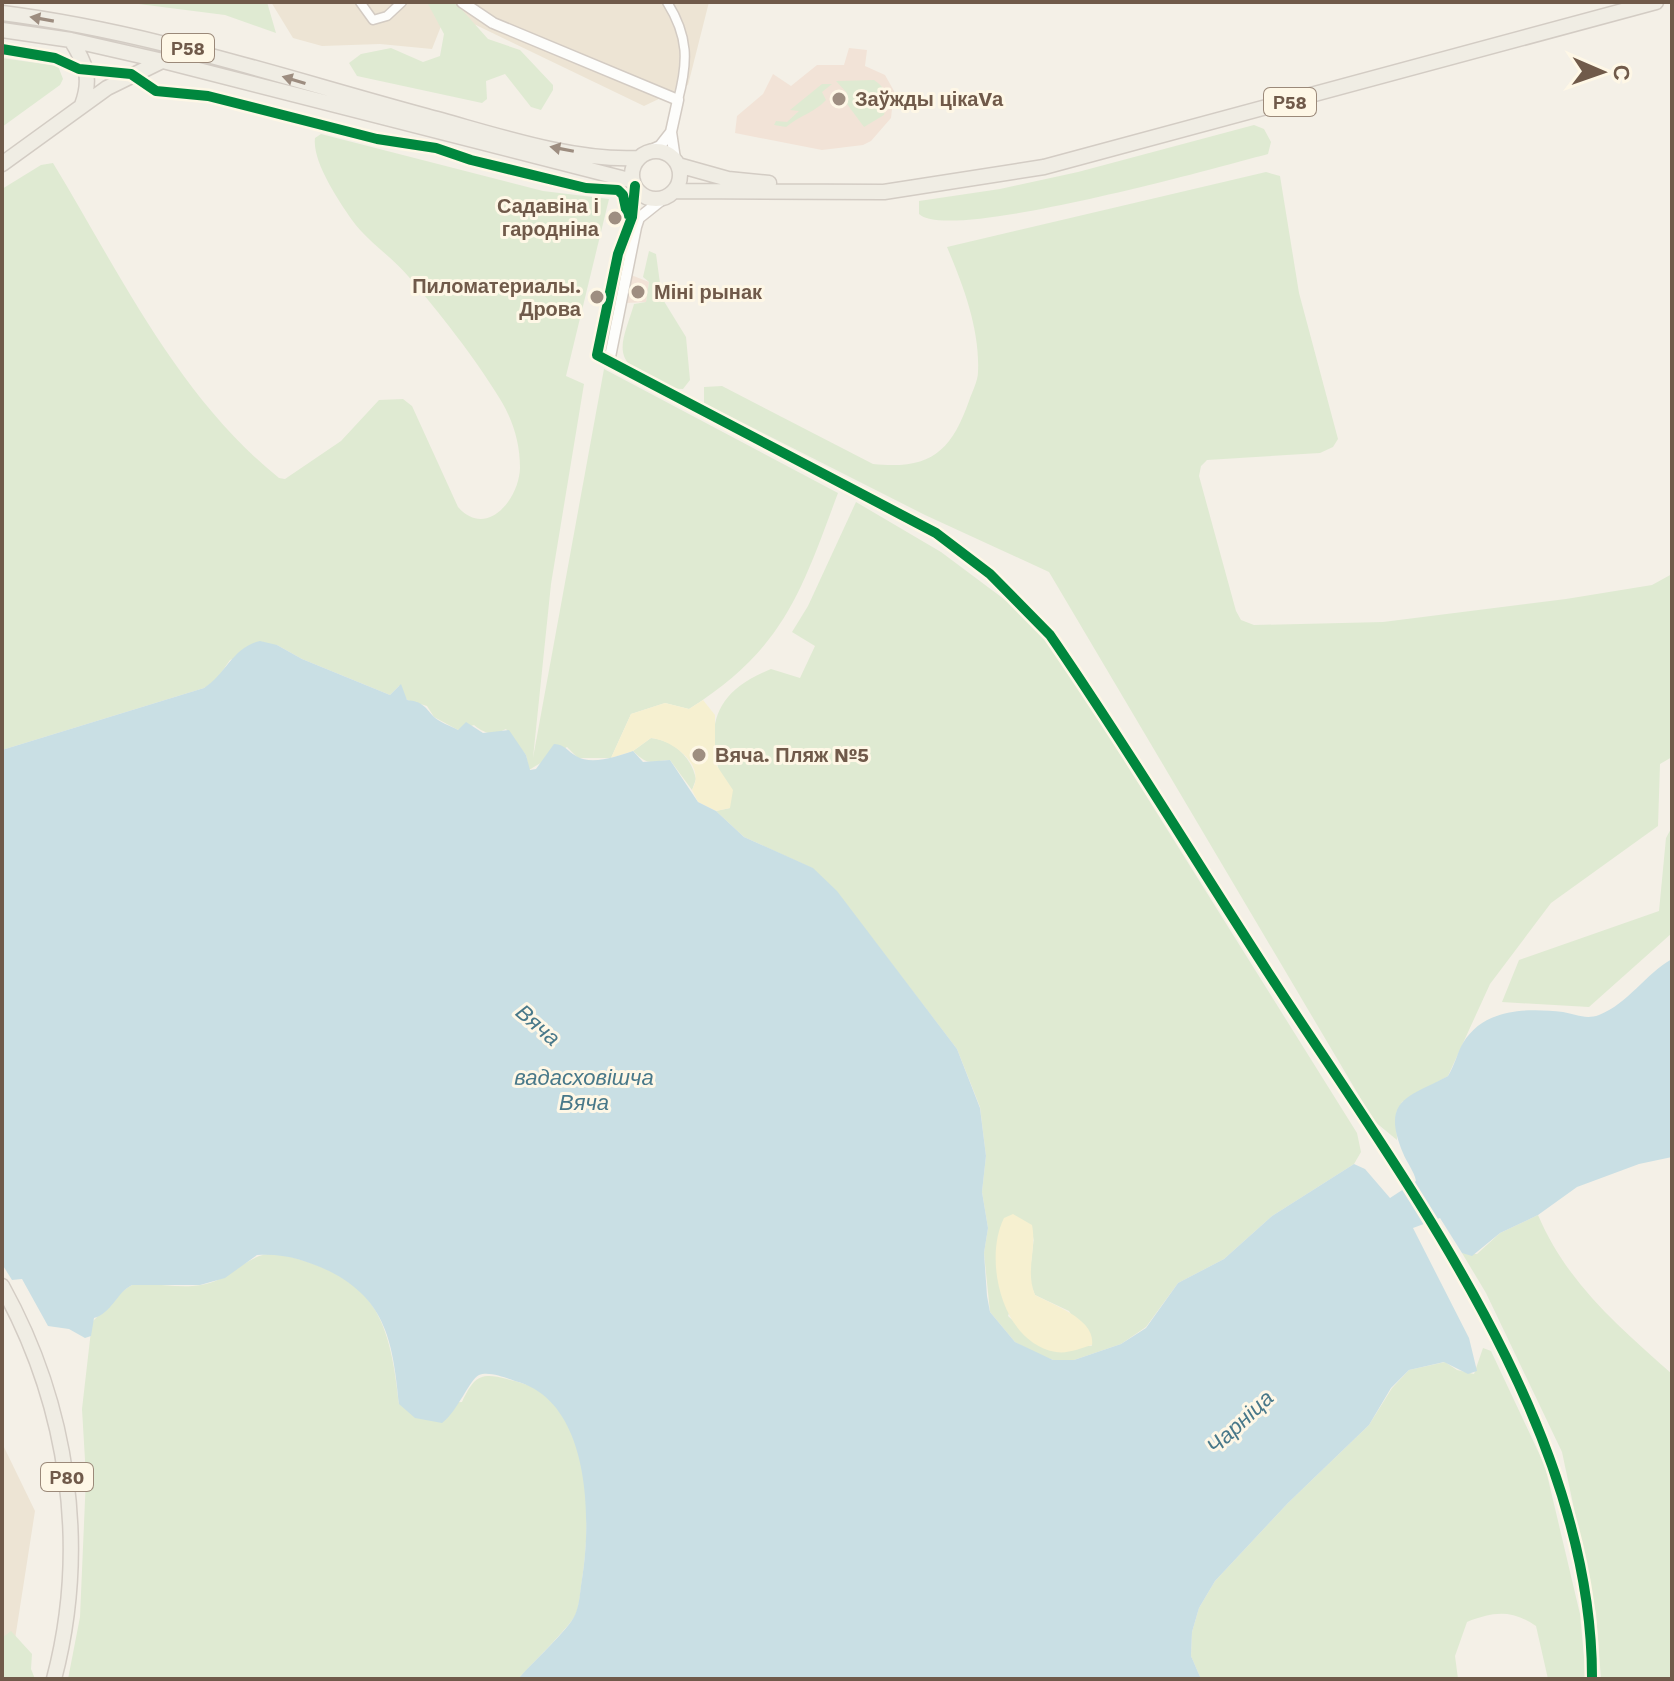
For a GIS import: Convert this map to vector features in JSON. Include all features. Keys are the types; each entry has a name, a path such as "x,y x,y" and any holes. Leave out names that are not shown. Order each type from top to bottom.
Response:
{"main road":[{"name":"Р58","path":"2,30 71,40 163,61 634,183 644,196 852,194 1044,167 1656,2"},
{"name":"Р58","path":"2,13 185,48 542,145 606,158 642,156 661,151 676,162 728,179 910,187"},
{"path":"71,40 87,69 87,91 81,105"},
{"path":"2,164 81,105 140,69 163,61"},
{"path":"634,183 633,168 642,156"},
{"path":"670,194 681,174 676,162"},
{"name":"Р80","path":"2,1286 21,1320 44,1380 67,1478 69,1583 65,1628 54,1679"}],"street":[{"path":"360,2 373,20 387,16 402,2"},
{"path":"462,2 493,23 678,100"},
{"path":"667,2 683,32 687,51 671,132 676,162"},
{"path":"642,156 660,146 671,132"},
{"path":"634,183 632,217 618,254 597,355 771,448 904,513 958,549 1024,605 1094,699 1434,1230 1522,1390 1552,1462 1587,1615 1592,1679"},
{"path":"609,362 639,218 670,194"}],"shaded area":[{"path":"271,2 709,2 688,85 644,106 447,11 432,49 380,44 322,46 293,38"},
{"path":"849,48 867,50 865,66 885,75 894,91 891,118 871,141 863,145 822,150 735,133 737,116 763,94 773,74 791,86 817,65 844,65"},
{"name":"Міні рынак","path":"631,275 649,282 646,302 626,303"},
{"path":"2,1443 35,1511 13,1652 2,1667"}],"green space":[{"path":"123,2 267,2 276,33 225,15"},
{"path":"427,2 455,2 488,39 520,50 553,85 541,110 531,107 505,74 486,81 487,99 482,103 357,76 349,63 361,54 391,48 423,62 440,56 444,34"},
{"path":"2,58 58,66 63,79 60,85 2,127"},
{"path":"874,80 884,91 884,115 864,127 844,100 847,93 836,81"},
{"path":"822,84 832,84 822,92 826,100 822,104 786,127 774,125 776,121 787,122 799,111 790,110"},
{"path":"1254,125 1264,129 1271,142 1268,154 1086,200 1029,211 979,219 940,220 919,214 919,201 1000,189 1078,172"},
{"path":"321,134 543,191 609,199 566,376 584,384 551,584 533,758 604,369 838,493 800,589 785,616 747,664 689,709 665,703 631,714 611,758 578,758 567,747 529,770 526,755 506,729 489,733 474,725 458,730 434,717 427,706 407,700 399,686 390,695 302,659 277,645 230,660 216,680 204,688 2,750 2,189 41,165 53,163 153,331 210,410 243,446 279,478 285,479 341,441 379,400 403,399 412,406 458,507 469,516 479,519 490,517 499,512 514,492 520,468 519,450 505,407 432,305 346,212 318,158 315,138"},
{"path":"1266,172 1280,176 1299,293 1338,439 1333,447 1320,453 1207,460 1201,466 1199,476 1241,620 1254,625 1383,622 1652,585 1672,574 1672,757 1660,764 1658,826 1551,903 1490,984 1448,1076 1402,1102 1396,1113 1397,1140 1374,1121 1049,572 925,515 704,403 704,387 722,386 873,464 910,464 924,460 946,445 954,433 978,375 973,324 947,247"},
{"path":"649,251 656,254 662,298 686,337 690,380 683,389 665,385 636,370 624,355 624,338 634,304 646,302 649,282 643,277"},
{"path":"856,502 941,552 1040,626 1357,1133 1361,1152 1354,1164 1272,1216 1224,1259 1178,1283 1146,1327 1121,1344 1074,1360 1053,1360 1015,1342 990,1312 984,1253 988,1228 982,1192 986,1156 980,1107 957,1049 836,891 812,868 744,837 716,811 730,808 714,744 720,709 730,694 771,669 800,678 815,646 792,632 808,606","holes":["1034,1237 1029,1280 1035,1295 1069,1311 1092,1346 1039,1345 1008,1316"]},
{"path":"651,738 667,742 685,756 696,779 692,790 670,760 647,761 633,751"},
{"path":"1672,827 1672,933 1589,1007 1502,1002 1519,960 1659,911 1666,838"},
{"path":"1538,1215 1579,1283 1614,1321 1672,1374 1672,1679 1601,1679 1596,1613 1562,1452 1486,1293 1462,1253 1477,1254 1500,1233"},
{"path":"274,1253 333,1272 354,1285 369,1301 381,1320 389,1344 399,1404 462,1402 474,1382 490,1376 539,1390 554,1404 566,1423 582,1465 587,1512 579,1603 571,1622 518,1679 68,1679 80,1617 86,1477 82,1409 92,1322 132,1285 211,1283 254,1258"},
{"path":"1483,1348 1491,1351 1545,1466 1580,1614 1586,1679 1548,1679 1536,1626 1518,1617 1502,1614 1467,1622 1455,1656 1458,1679 1201,1679 1191,1656 1192,1632 1199,1608 1215,1581 1288,1503 1369,1425 1392,1388 1409,1370 1445,1362 1457,1370 1474,1374"},
{"path":"11,1631 32,1654 31,1669 35,1679 2,1679 2,1638"}],"sand":[{"name":"Вяча. Пляж №5","path":"703,700 715,715 715,763 733,790 730,808 716,811 698,802 692,790 695,772 691,763 668,743 651,738 633,751 611,758 631,714 665,703 689,709"},
{"path":"1013,1214 1032,1225 1031,1277 1035,1295 1080,1320 1091,1336 1092,1345 1056,1352 1037,1345 1022,1333 1010,1317 997,1276 996,1255 1004,1218"}],"water":[{"name":"вадасховішча Вяча","path":"260,641 277,645 302,659 390,695 401,684 407,700 420,703 436,719 458,730 466,722 483,733 509,730 526,755 530,770 536,769 554,744 589,760 633,751 643,762 670,760 698,802 716,811 744,837 813,868 837,891 957,1049 980,1108 986,1156 982,1192 988,1228 984,1253 990,1312 1015,1342 1053,1360 1074,1360 1121,1344 1146,1328 1178,1283 1224,1259 1272,1216 1354,1164 1365,1169 1390,1198 1416,1181 1397,1135 1397,1110 1411,1095 1448,1076 1463,1043 1482,1023 1507,1013 1535,1010 1585,1017 1599,1015 1610,1010 1672,959 1672,1157 1639,1164 1577,1187 1538,1215 1500,1233 1472,1256 1462,1253 1440,1218 1413,1228 1469,1338 1477,1371 1468,1374 1444,1362 1409,1370 1391,1388 1369,1425 1288,1503 1215,1581 1199,1608 1192,1632 1191,1656 1201,1679 518,1679 575,1615 585,1553 585,1494 580,1464 572,1436 559,1411 540,1392 507,1378 483,1374 475,1378 442,1423 415,1418 399,1404 390,1343 375,1310 348,1283 329,1271 294,1258 257,1255 225,1278 200,1285 132,1285 105,1312 94,1318 91,1336 85,1338 69,1329 48,1326 22,1279 12,1280 2,1264 2,750 204,688 243,649"}],"cycle path":[{"path":"2,49 55,58 79,69 131,74 156,91 208,96 377,139 436,148 471,160 586,188 618,190 623,195 627,214"},
{"path":"635,186 632,217 618,254 597,355 936,533 990,574 1050,635 1379,1139 1482,1311 1526,1401 1561,1492 1584,1585 1592,1679"}],"place":[{"name":"Заўжды цікаVа","path":"839,99"},
{"name":"Садавіна і гародніна","path":"615,218"},
{"name":"Міні рынак","path":"638,292"},
{"name":"Пиломатериалы. Дрова","path":"597,297"},
{"name":"Вяча. Пляж №5","path":"699,755"}],"water label":[{"name":"Вяча","path":"538,1025"},
{"name":"Чарніца","path":"1240,1422"}]}
